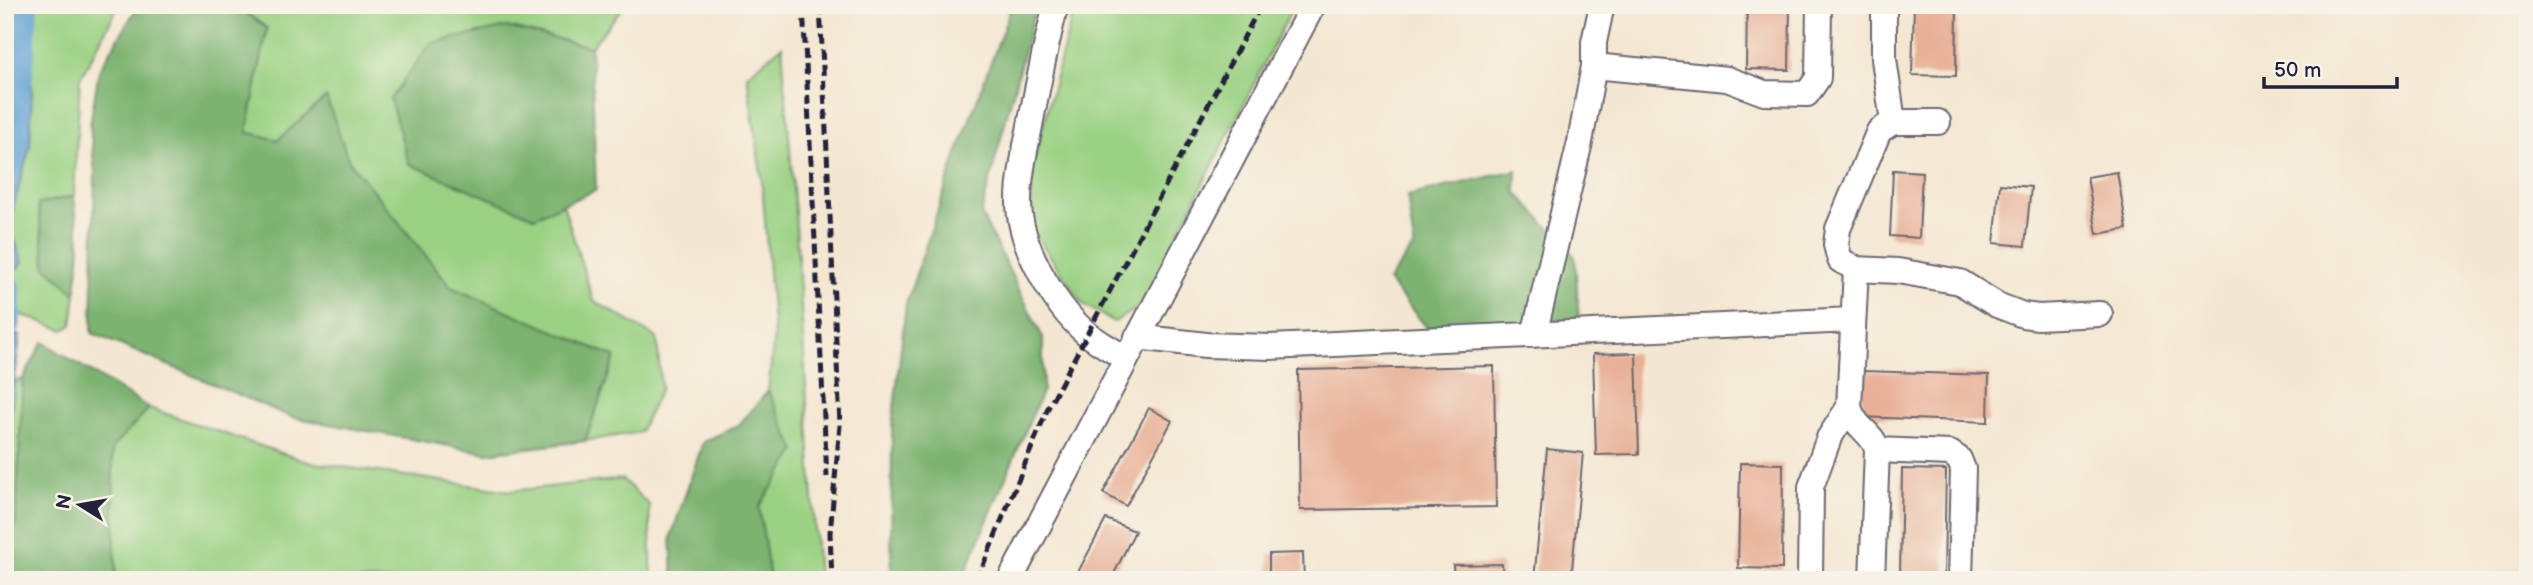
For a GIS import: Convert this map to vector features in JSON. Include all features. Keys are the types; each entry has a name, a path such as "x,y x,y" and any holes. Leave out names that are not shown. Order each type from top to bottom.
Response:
{"street":[{"path":"1056,5 1043,54 1023,158 1018,201 1024,236 1039,270 1060,302 1085,331 1131,348 1206,345 1270,347 1852,320"},
{"path":"1010,580 1313,5"},
{"path":"1534,335 1580,142 1602,5"},
{"path":"1594,66 1727,79 1764,93 1807,94 1818,78 1819,5"},
{"path":"1884,5 1884,59 1892,122"},
{"path":"1938,122 1892,122 1879,131 1838,229 1836,244 1840,260 1856,269 1898,271 1960,282 1997,305 2022,315 2038,317 2100,314"},
{"path":"1856,269 1849,407 1858,426 1876,442 1871,580"},
{"path":"1810,580 1811,487 1829,438 1849,407"},
{"path":"1877,450 1950,453 1959,459 1963,470 1960,580"}],"green space":[{"path":"5,5 119,5 80,79 74,196 38,205 46,267 76,294 72,325 64,330 5,309"},
{"path":"142,5 235,5 267,28 247,132 278,140 326,97 349,161 451,287 615,357 585,441 487,453 291,417 92,333 95,173 90,125 99,70 135,11"},
{"path":"235,5 625,5 591,47 507,27 534,217 563,204 593,300 657,338 661,388 640,432 585,441 615,357 451,287 349,161 326,98 278,140 246,132 267,29"},
{"path":"1012,5 1036,5 981,214 1043,338 1043,390 962,580 891,580 892,426 906,304"},
{"path":"1075,5 1294,5 1141,306 1114,322 1083,304 1031,228 1032,168"},
{"path":"507,27 591,47 596,190 534,217 409,164 390,99 431,43"},
{"path":"782,46 818,580 770,580 759,507 795,451 768,391 774,336 762,182 747,75"},
{"path":"1517,170 1516,192 1575,257 1579,322 1428,329 1388,281 1414,246 1407,196"},
{"path":"74,196 80,248 76,294 46,267 38,204"},
{"path":"43,342 149,408 112,448 116,580 5,580 16,520 23,379"},
{"path":"23,379 16,520 5,569 5,461 15,382"},
{"path":"768,391 796,451 759,507 770,580 673,580 671,537 703,442 739,425"},
{"path":"149,408 308,462 511,491 622,479 649,505 652,580 116,580 112,448"}],"water":[{"path":"25,36 32,90 30,146 13,209 12,233 23,262 5,278 5,50 8,37"},
{"path":"5,331 20,336 5,461"}],"building":[{"path":"1747,5 1790,5 1789,70 1746,69"},
{"path":"1914,5 1957,5 1956,76 1912,75"},
{"path":"1893,170 1922,172 1919,238 1890,236"},
{"path":"2117,172 2127,229 2097,234 2087,177"},
{"path":"2000,184 2031,187 2025,246 1994,243"},
{"path":"1636,353 1639,454 1596,455 1593,354"},
{"path":"1494,366 1496,507 1300,510 1298,370"},
{"path":"1863,371 1989,375 1988,422 1861,417"},
{"path":"1149,408 1172,421 1126,506 1103,493"},
{"path":"1547,449 1583,453 1571,580 1534,580"},
{"path":"1740,463 1783,464 1782,569 1738,568"},
{"path":"1902,469 1946,470 1944,575 1900,574"},
{"path":"1106,519 1135,531 1111,580 1093,580 1078,572"},
{"path":"1303,553 1304,580 1269,580 1269,554"},
{"path":"1502,564 1503,580 1454,580 1453,565"}],"waterway":[{"path":"17,77 22,5"},
{"path":"5,290 5,322"}],"railway":[{"path":"803,5 827,477"},
{"path":"820,5 840,425 830,533 832,580"},
{"path":"977,580 1048,408 1261,5"}]}
